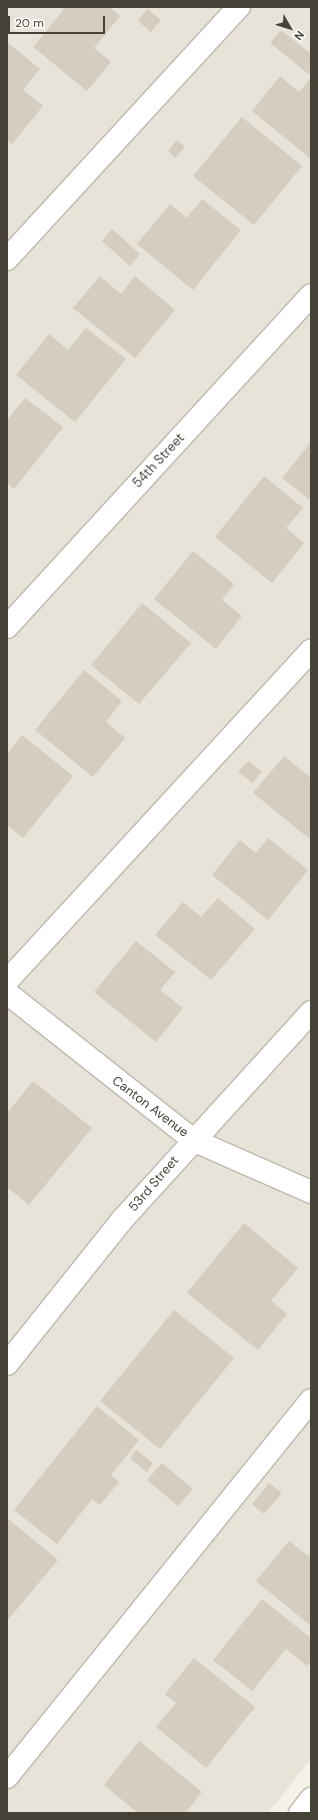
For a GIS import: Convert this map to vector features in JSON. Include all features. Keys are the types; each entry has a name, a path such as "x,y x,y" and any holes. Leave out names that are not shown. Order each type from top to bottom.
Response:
{"street":[{"path":"7,259 239,7"},
{"name":"54th Street","path":"7,627 311,295"},
{"path":"7,981 311,650"},
{"name":"Canton Avenue","path":"7,993 193,1140 311,1192"},
{"name":"53rd Street","path":"7,1364 122,1220 193,1140 311,1012"},
{"path":"7,1777 311,1400"},
{"path":"300,1813 311,1799"}],"shaded area":[{"path":"7,7 311,7 311,1759 268,1813 7,1813"}],"building":[{"path":"61,7 109,7 120,16 94,48 111,62 87,91 33,47 64,9"},
{"path":"147,9 161,20 151,32 138,21"},
{"path":"281,30 311,54 311,76 270,43"},
{"path":"7,42 40,69 23,90 43,106 12,144 7,140"},
{"path":"280,76 299,92 311,78 311,159 252,111"},
{"path":"242,117 302,166 254,225 193,176"},
{"path":"177,140 185,147 175,158 168,151"},
{"path":"202,199 241,230 193,290 137,244 170,204 187,218"},
{"path":"112,229 140,254 130,266 102,241"},
{"path":"100,276 121,294 135,276 175,310 135,358 73,308"},
{"path":"86,328 126,359 75,422 16,375 49,334 68,350"},
{"path":"25,398 63,427 14,489 7,483 7,420"},
{"path":"311,442 311,501 282,478"},
{"path":"264,476 303,508 286,528 304,543 272,583 215,537"},
{"path":"193,551 234,584 222,600 242,616 216,649 154,599"},
{"path":"142,603 191,643 139,704 91,665"},
{"path":"84,670 122,701 106,722 125,738 93,777 35,730"},
{"path":"22,735 73,776 23,838 7,825 7,754"},
{"path":"284,756 311,778 311,840 253,793"},
{"path":"249,761 262,772 252,783 238,771"},
{"path":"268,838 308,870 268,920 212,875 240,840 256,853"},
{"path":"218,898 255,929 211,980 155,935 183,902 201,917"},
{"path":"136,941 175,972 160,990 183,1008 156,1042 94,992"},
{"path":"33,1081 92,1128 29,1205 7,1187 7,1113"},
{"path":"244,1223 298,1268 271,1301 287,1314 258,1350 187,1293"},
{"path":"174,1310 234,1358 160,1449 100,1401"},
{"path":"97,1406 139,1440 111,1475 119,1482 100,1505 92,1499 57,1544 14,1510"},
{"path":"136,1450 153,1463 147,1472 130,1459"},
{"path":"162,1463 193,1489 178,1506 147,1480"},
{"path":"269,1483 282,1493 264,1514 252,1504"},
{"path":"7,1518 58,1560 7,1621"},
{"path":"289,1541 308,1556 311,1553 311,1626 256,1581"},
{"path":"262,1599 311,1638 311,1661 307,1666 286,1649 252,1691 213,1660"},
{"path":"194,1658 255,1707 206,1768 156,1727 176,1703 165,1694"},
{"path":"139,1741 202,1792 185,1813 138,1813 104,1785"}]}
